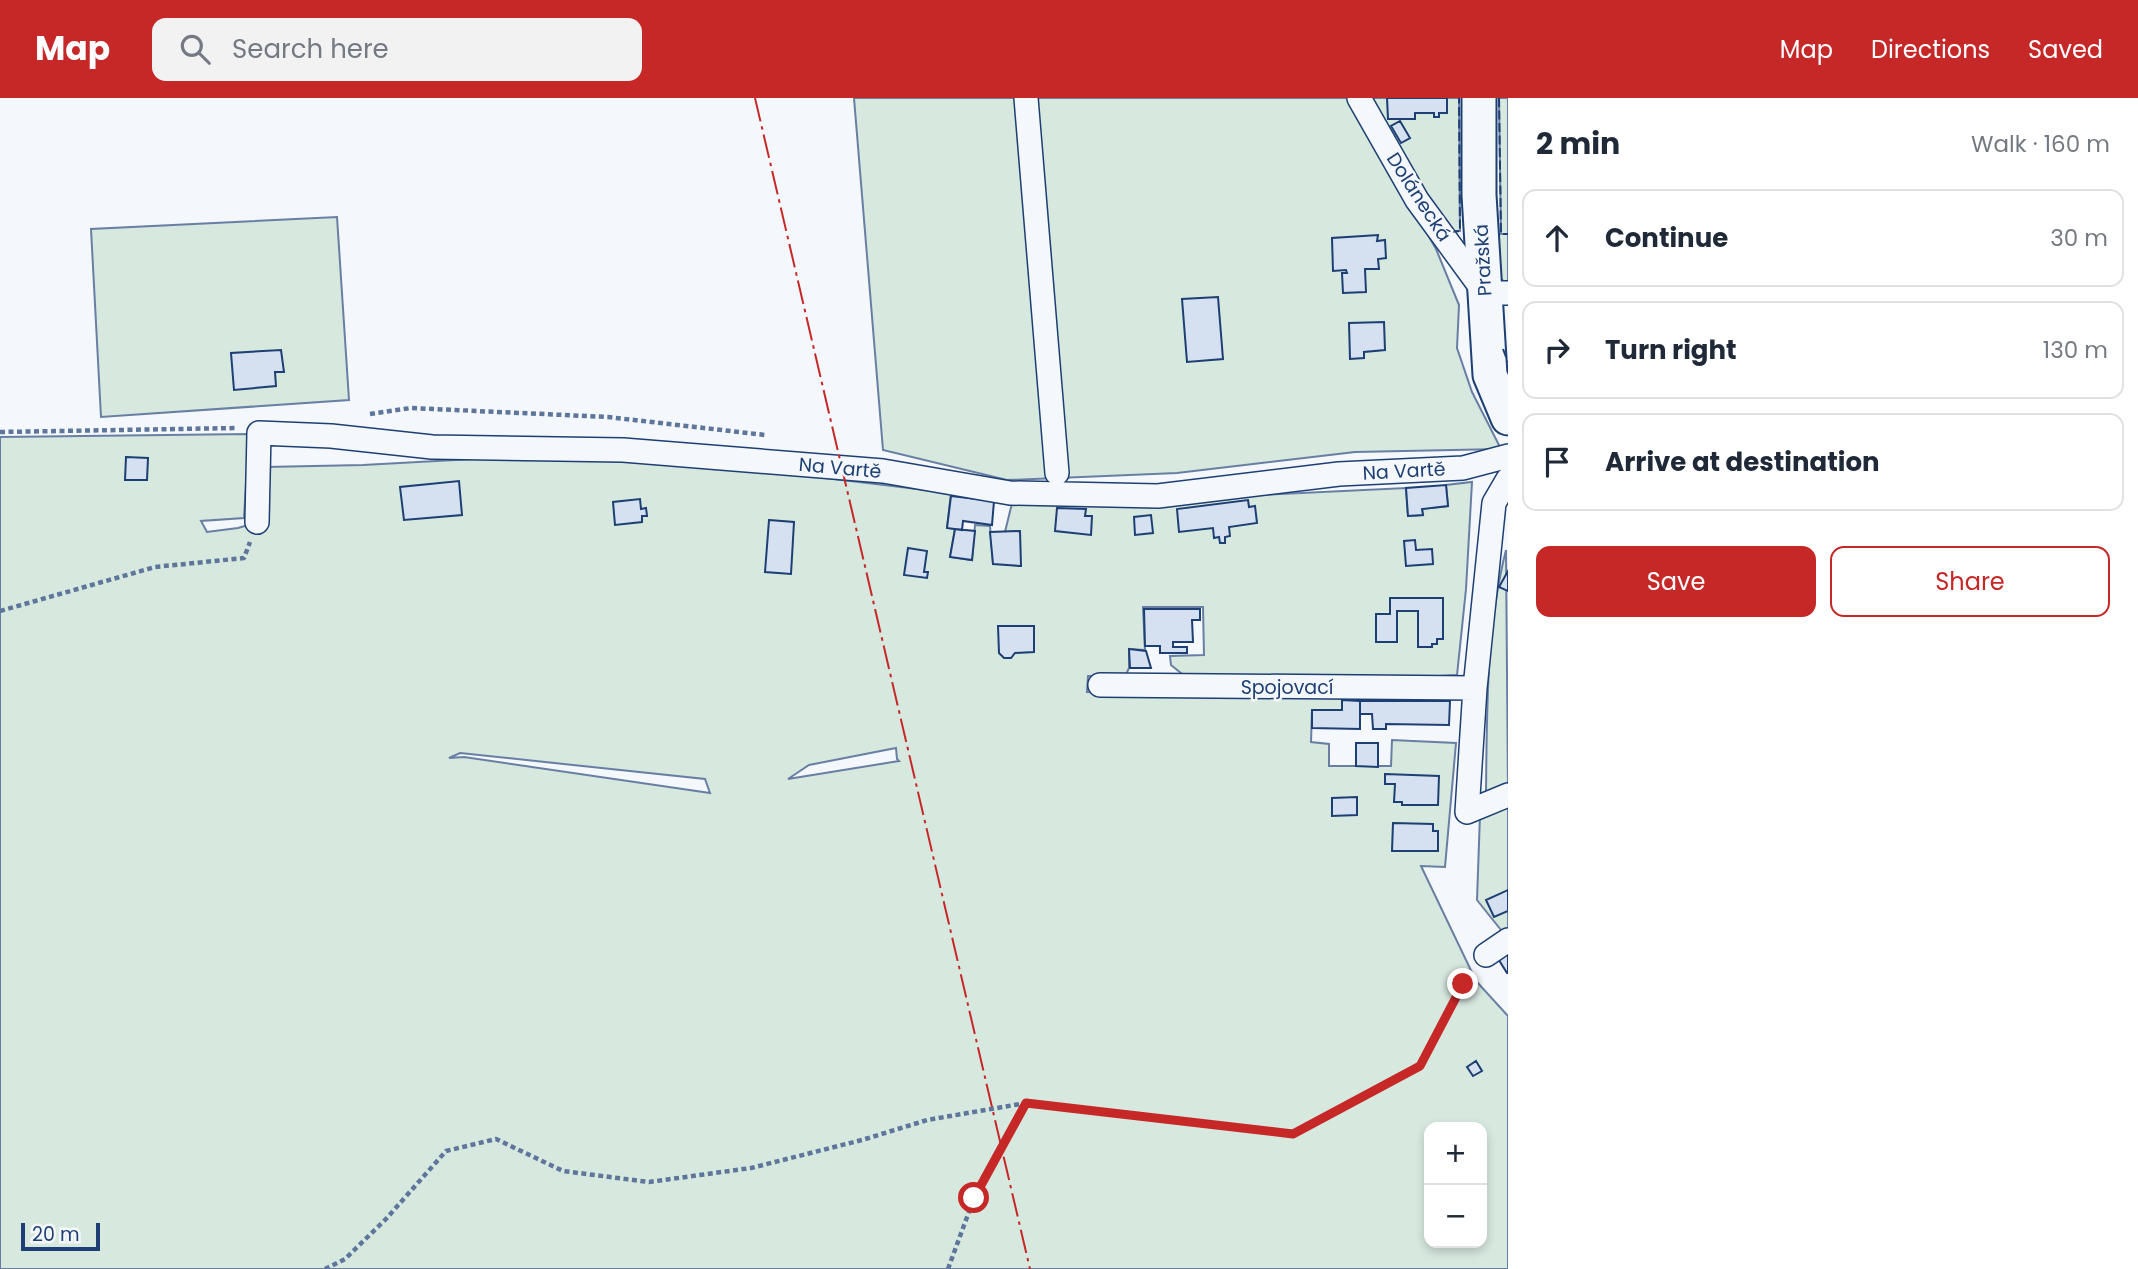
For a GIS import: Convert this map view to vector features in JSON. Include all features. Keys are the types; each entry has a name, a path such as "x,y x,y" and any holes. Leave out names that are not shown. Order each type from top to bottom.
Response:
{"street":[{"path":"1026,98 1058,472"},
{"name":"Dolánecká","path":"1359,98 1417,200 1496,293"},
{"name":"Pražská","path":"1479,98 1479,195 1496,293 1490,376 1508,418"},
{"name":"Na Vartě","path":"257,522 259,433 331,436 432,447 650,452 883,471 1010,493 1037,494 1158,496 1339,474 1463,468 1508,456"},
{"path":"1508,479 1494,503 1475,688 1467,812 1508,795"},
{"name":"Spojovací","path":"1100,685 1475,688"},
{"path":"1486,955 1508,940"}],"path":[{"path":"0,611 155,567 244,558 257,522"},
{"path":"325,1269 345,1259 386,1219 446,1151 496,1139 564,1171 649,1182 751,1168 862,1140 927,1120 1026,1103 1293,1134 1420,1066 1463,984 1486,955"},
{"path":"948,1269 974,1198 1026,1103"}],"shaded area":[{"path":"854,98 1351,98 1436,249 1459,305 1457,348 1472,392 1501,449 1355,452 1177,473 1007,480 883,450"},
{"path":"1371,98 1459,98 1460,231 1449,232"},
{"path":"1499,98 1508,98 1508,283 1498,278 1492,234 1501,234"},
{"path":"337,217 349,400 101,417 91,229"},
{"path":"249,434 244,518 201,521 207,532 238,528 269,519 265,467 363,465 526,456 750,469 951,493 947,528 955,529 950,557 972,560 975,525 990,526 993,563 1020,566 1020,531 1005,532 1014,495 1153,500 1406,488 1408,516 1423,515 1422,509 1448,506 1446,485 1472,482 1466,589 1457,675 1350,681 1187,678 1171,665 1170,656 1204,655 1203,607 1143,607 1145,650 1129,649 1129,668 1125,677 1088,676 1087,692 1342,698 1342,710 1312,711 1311,742 1329,744 1329,766 1391,766 1392,740 1456,743 1445,867 1421,866 1476,981 1508,1016 1508,1269 0,1269 0,437","holes":["896,748 899,761 788,779 809,765","460,753 705,779 710,793 464,757 449,758"]},
{"path":"1506,550 1508,792 1496,795 1486,792 1487,701 1491,640"},
{"path":"1508,802 1508,932 1501,930 1477,900 1480,815"}],"building":[{"path":"1387,98 1447,98 1447,113 1439,113 1439,117 1434,117 1434,113 1415,113 1415,119 1388,119"},
{"path":"1400,121 1410,138 1401,143 1391,126"},
{"path":"1378,235 1377,241 1385,240 1386,258 1378,259 1379,269 1365,269 1366,292 1343,293 1342,273 1347,273 1346,270 1333,271 1332,238"},
{"path":"1218,297 1223,359 1187,362 1182,299"},
{"path":"1384,322 1385,350 1364,352 1364,358 1350,359 1349,323"},
{"path":"281,350 284,372 275,372 276,386 234,390 231,353"},
{"path":"126,457 148,458 147,480 125,480"},
{"path":"459,481 462,515 404,520 400,487"},
{"path":"1446,485 1448,506 1422,509 1423,515 1408,516 1406,488"},
{"path":"951,496 994,501 992,525 963,521 962,530 947,528"},
{"path":"640,499 641,509 646,508 647,516 642,516 642,522 615,525 613,502"},
{"path":"1248,500 1249,507 1255,506 1257,523 1229,527 1230,536 1225,537 1225,543 1220,543 1219,537 1214,538 1213,528 1179,532 1177,509"},
{"path":"1057,508 1086,509 1085,516 1092,516 1091,535 1055,531"},
{"path":"1151,515 1153,533 1135,535 1134,517"},
{"path":"769,520 794,522 791,574 765,572"},
{"path":"955,529 975,531 972,560 950,557"},
{"path":"1020,531 1021,566 993,564 990,532"},
{"path":"1415,540 1416,550 1432,549 1433,564 1406,566 1404,541"},
{"path":"908,548 927,551 924,572 928,572 927,578 904,575"},
{"path":"1508,571 1508,591 1499,587"},
{"path":"1390,598 1443,598 1443,639 1437,639 1437,644 1432,644 1432,647 1418,647 1418,611 1397,611 1397,642 1376,642 1376,614 1390,614"},
{"path":"1144,609 1200,609 1200,620 1192,620 1193,642 1173,642 1173,647 1187,647 1187,653 1160,653 1160,646 1145,646"},
{"path":"998,626 1034,626 1034,652 1015,653 1011,658 1004,658 999,653"},
{"path":"1129,649 1146,651 1151,668 1130,668"},
{"path":"1342,700 1360,701 1360,729 1312,728 1312,710 1342,710"},
{"path":"1360,701 1450,701 1449,725 1386,724 1386,729 1373,729 1372,714 1360,714"},
{"path":"1356,743 1378,743 1378,767 1356,766"},
{"path":"1385,774 1439,776 1438,805 1402,805 1402,802 1394,802 1395,784 1385,784"},
{"path":"1357,797 1357,815 1332,816 1332,798"},
{"path":"1393,823 1433,824 1433,831 1438,831 1438,851 1392,851"},
{"path":"1508,890 1508,911 1494,917 1486,900"},
{"path":"1508,949 1508,973 1507,973 1497,957"},
{"path":"1476,1061 1482,1071 1473,1076 1467,1067"}],"fence":[{"path":"1450,232 1460,231 1459,98"},
{"path":"1499,98 1501,234 1508,234"},
{"path":"1503,349 1508,362"}],"power":[{"path":"755,98 1030,1269"}],"route":[{"path":"974,1198 1026,1103 1293,1134 1420,1066 1463,984"}]}
